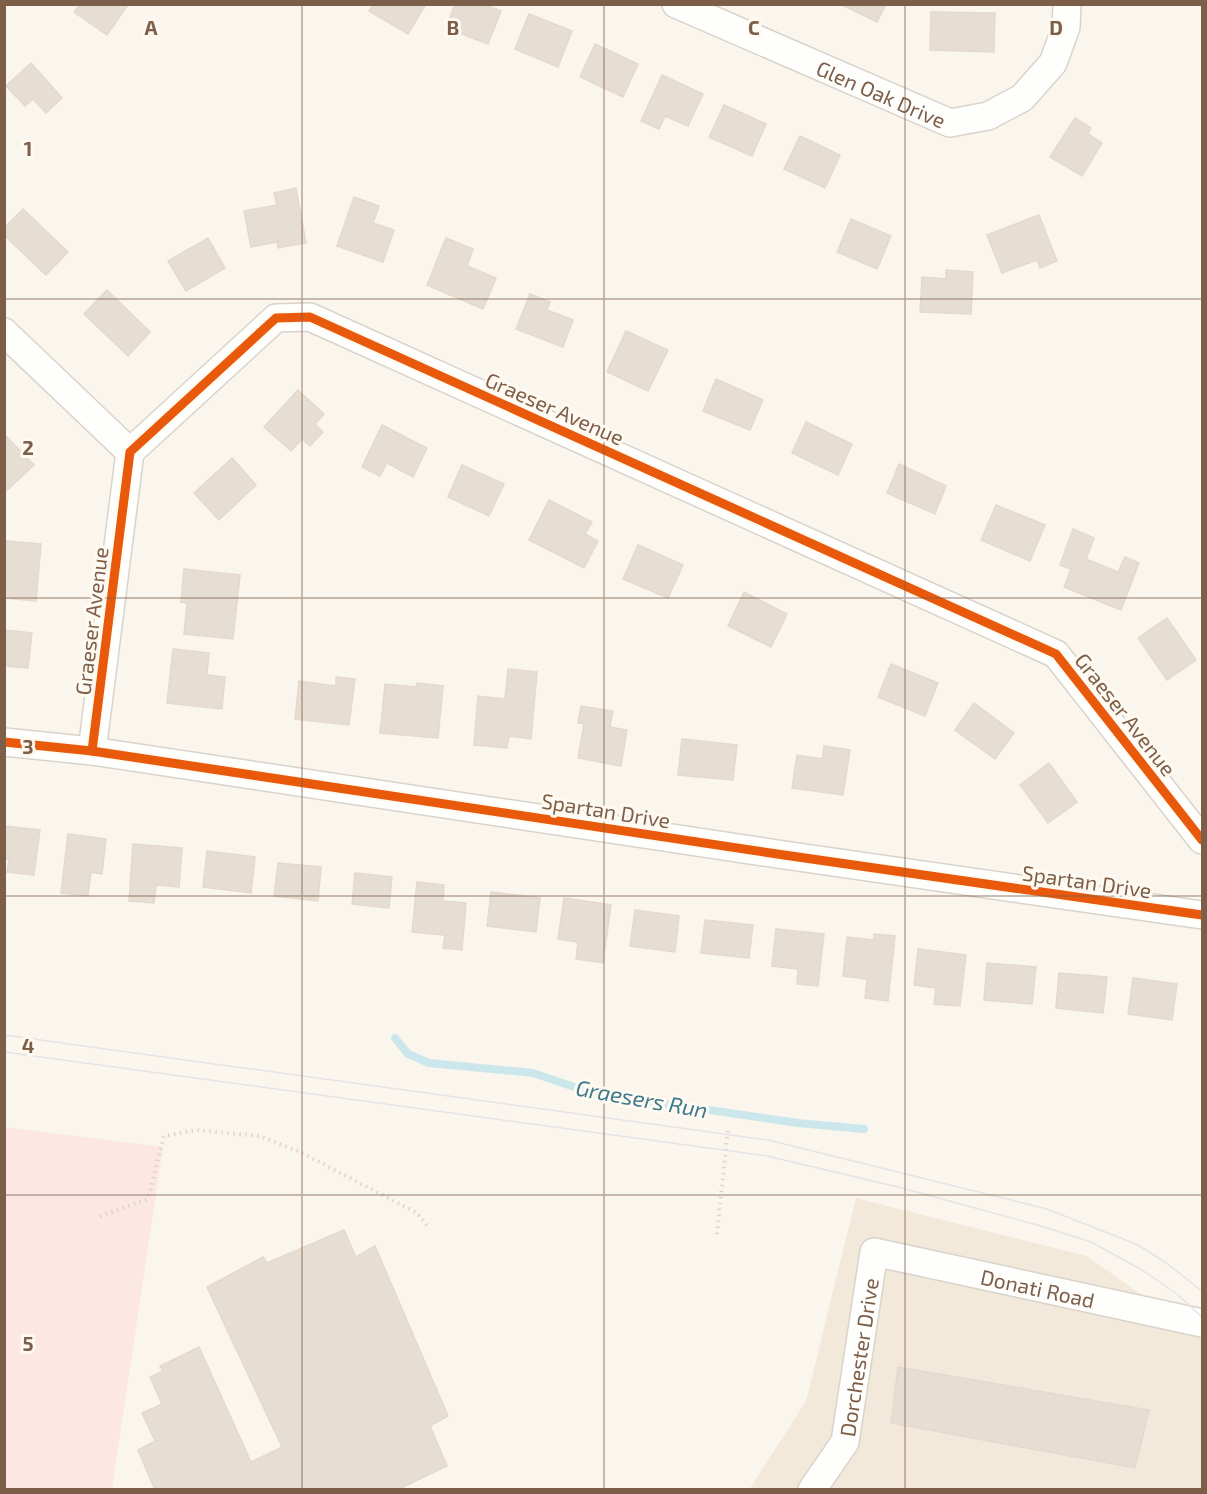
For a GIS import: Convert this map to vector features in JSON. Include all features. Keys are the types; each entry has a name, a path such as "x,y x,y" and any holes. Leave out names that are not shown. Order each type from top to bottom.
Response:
{"street":[{"name":"Glen Oak Drive","path":"676,4 950,123 988,116 1022,98 1053,63 1066,27 1067,4"},
{"name":"Graeser Avenue","path":"92,751 130,452 276,318 310,317 1056,654 1203,840"},
{"path":"4,332 130,452"},
{"name":"Spartan Drive","path":"4,742 92,751 784,855 1203,915"},
{"name":"Donati Road","path":"874,1252 1203,1323"},
{"name":"Dorchester Drive","path":"812,1490 845,1442 874,1252"}],"path":[{"path":"717,1234 728,1129"},
{"path":"100,1216 148,1199 164,1136 195,1130 259,1136 298,1151 417,1213 429,1228"}],"shaded area":[{"path":"5,1127 163,1147 112,1489 5,1489"},
{"path":"856,1198 1087,1256 1202,1338 1202,1489 749,1490 806,1401"}],"building":[{"path":"80,4 125,4 127,6 107,35 74,12"},
{"path":"373,4 426,4 408,34 369,11"},
{"path":"455,4 483,4 501,11 488,44 446,28"},
{"path":"840,4 886,4 877,22"},
{"path":"931,12 995,13 994,52 930,50"},
{"path":"529,14 572,31 558,67 515,49"},
{"path":"595,44 638,64 623,97 580,77"},
{"path":"31,63 62,98 46,113 33,99 25,106 6,86"},
{"path":"662,75 703,94 688,126 665,116 659,129 641,121"},
{"path":"724,105 766,124 752,156 709,137"},
{"path":"1075,118 1091,128 1088,134 1102,143 1082,176 1050,157"},
{"path":"800,136 840,155 825,188 784,169"},
{"path":"296,188 306,243 278,248 277,242 251,247 244,211 277,205 274,193"},
{"path":"354,197 379,206 373,223 394,230 383,262 337,246"},
{"path":"23,209 68,252 46,275 4,235 4,228"},
{"path":"1039,215 1057,261 1040,268 1037,260 1002,273 987,235"},
{"path":"851,219 891,236 877,269 837,252"},
{"path":"208,238 225,268 186,291 168,261"},
{"path":"446,238 473,249 467,266 496,278 483,309 427,285"},
{"path":"946,270 973,272 971,314 920,312 922,277 946,279"},
{"path":"107,290 150,332 128,356 84,314"},
{"path":"530,294 550,302 547,310 573,320 563,347 516,329"},
{"path":"626,331 668,350 648,391 607,372"},
{"path":"716,379 763,400 750,430 703,411"},
{"path":"298,390 324,414 315,424 323,432 310,446 302,439 291,451 264,427"},
{"path":"806,422 852,444 838,475 792,453"},
{"path":"382,425 427,448 413,477 387,463 380,476 362,467"},
{"path":"4,434 34,465 4,493"},
{"path":"232,458 256,485 219,520 194,493"},
{"path":"899,464 946,486 935,514 887,493"},
{"path":"462,465 504,484 489,516 448,497"},
{"path":"549,500 592,522 585,534 598,541 584,568 529,540"},
{"path":"996,505 1045,525 1030,561 981,540"},
{"path":"1073,529 1094,538 1086,559 1118,572 1125,557 1139,563 1121,610 1064,587 1071,569 1060,565"},
{"path":"6,541 41,544 36,601 4,598"},
{"path":"638,545 683,565 668,598 623,579"},
{"path":"184,569 240,575 233,639 184,634 187,603 181,602"},
{"path":"744,592 787,614 771,647 728,626"},
{"path":"1167,618 1196,660 1167,680 1138,638"},
{"path":"4,630 32,633 28,668 4,666"},
{"path":"173,649 209,653 207,675 225,677 222,709 167,703"},
{"path":"891,664 938,683 925,716 878,697"},
{"path":"508,669 537,672 531,739 509,736 507,748 474,745 478,696 505,699"},
{"path":"336,677 355,679 349,725 295,719 299,681 336,686"},
{"path":"417,683 443,686 438,738 380,733 385,684 416,687"},
{"path":"974,703 1014,733 995,759 955,730"},
{"path":"581,706 613,711 610,727 627,730 621,766 578,758 584,724 578,723"},
{"path":"682,739 737,745 733,780 678,775"},
{"path":"824,746 850,750 843,795 792,788 797,755 822,759"},
{"path":"1049,763 1077,802 1048,823 1020,785"},
{"path":"4,826 40,830 34,875 7,872 9,859 4,859"},
{"path":"68,834 106,839 102,874 91,872 88,896 61,893"},
{"path":"133,844 182,848 179,887 156,885 154,903 129,901"},
{"path":"207,851 255,857 251,893 203,887"},
{"path":"278,863 321,867 318,901 274,896"},
{"path":"355,873 392,877 389,908 352,904"},
{"path":"417,882 444,885 443,901 466,903 462,950 443,948 445,935 412,932"},
{"path":"491,892 540,898 536,932 487,926"},
{"path":"564,898 611,905 603,963 576,959 578,942 558,939"},
{"path":"635,910 679,916 675,952 630,946"},
{"path":"705,920 753,925 749,958 701,953"},
{"path":"776,929 824,934 818,986 797,984 798,969 772,966"},
{"path":"874,934 895,936 888,1001 865,998 867,979 843,976 847,937 874,940"},
{"path":"918,949 966,955 960,1006 934,1004 936,988 914,985"},
{"path":"987,963 1036,967 1032,1004 984,1000"},
{"path":"1059,973 1107,977 1103,1013 1056,1008"},
{"path":"1133,978 1177,984 1172,1020 1128,1014"},
{"path":"344,1230 356,1257 375,1246 448,1416 430,1426 447,1466 397,1490 155,1490 138,1450 155,1441 142,1413 162,1404 150,1377 163,1371 160,1366 199,1347 251,1462 282,1447 207,1287 263,1257 267,1263"},
{"path":"898,1367 1149,1410 1135,1468 891,1423"}],"waterway":[{"name":"Graesers Run","path":"395,1038 408,1054 429,1063 533,1073 592,1093 798,1123 864,1129"}],"tram line":[{"path":"4,1035 768,1140 1047,1209 1138,1245 1165,1262 1202,1291"},
{"path":"4,1052 767,1156 898,1187 1091,1242 1142,1270 1177,1294 1202,1317"}],"cycle path":[{"path":"92,751 130,452 276,318 310,317 1056,654 1202,840"},
{"path":"4,742 92,751 1202,915"}]}
